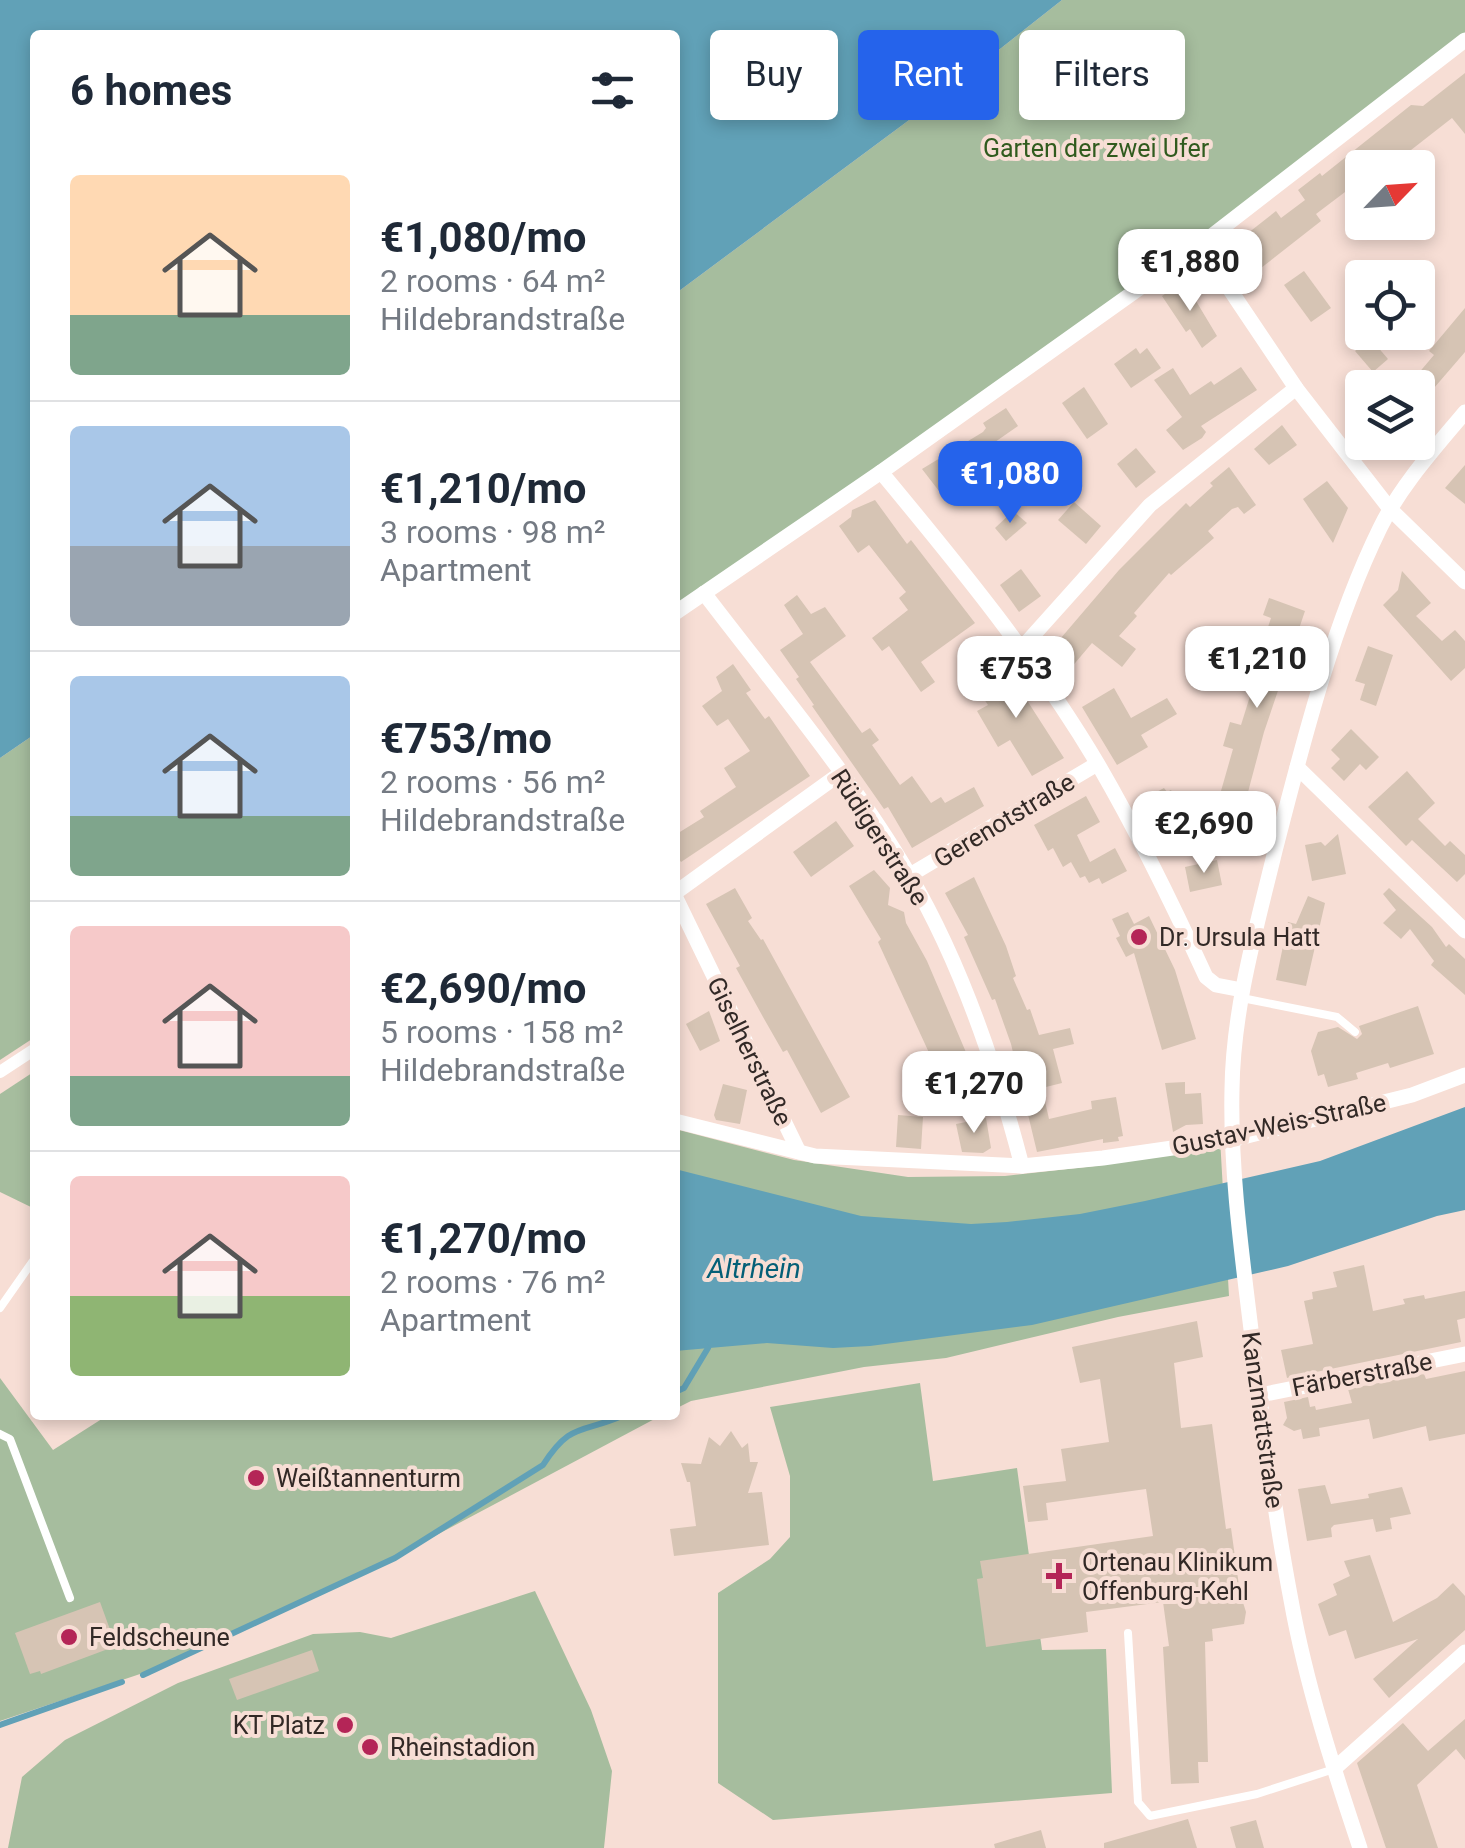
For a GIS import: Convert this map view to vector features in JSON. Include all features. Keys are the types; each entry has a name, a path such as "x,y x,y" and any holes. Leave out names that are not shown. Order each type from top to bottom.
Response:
{"street":[{"path":"680,610 1200,245 1465,40"},
{"path":"1200,245 1296,388 1390,510 1465,582"},
{"path":"1020,650 1150,505 1296,388"},
{"name":"Kanzmattstraße","path":"1360,1848 1334,1769 1291,1605 1245,1280 1232,1088 1242,994 1296,767 1353,593 1390,510 1465,412"},
{"path":"881,472 974,584 1098,764 1158,875 1206,977 1242,994"},
{"name":"Rüdigerstraße","path":"704,593 841,773 910,875 995,1065 1022,1166"},
{"name":"Gerenotstraße","path":"910,875 1098,764"},
{"path":"1296,767 1465,931"},
{"path":"680,891 841,773"},
{"name":"Giselherstraße","path":"680,905 799,1152"},
{"path":"0,1072 30,1052"},
{"name":"Gustav-Weis-Straße","path":"680,1122 799,1152 926,1163 1022,1166 1235,1139 1412,1094 1465,1074"},
{"name":"Färberstraße","path":"1260,1395 1465,1354"},
{"path":"1334,1769 1465,1652"}],"lane":[{"path":"1242,994 1337,1017 1355,1032"},
{"path":"0,1308 30,1265"},
{"path":"0,1434 10,1439 26,1476 70,1598"},
{"path":"1128,1632 1138,1802 1150,1816 1257,1794 1334,1769"}],"green space":[{"name":"Garten der zwei Ufer","path":"1062,0 1465,0 1465,43 680,615 680,290 909,120 999,120 999,50 1019,34 1019,120 1185,120 1185,30 1024,30"},
{"path":"30,737 30,1040 0,1060 0,758"},
{"path":"30,1074 30,1207 0,1192 0,1094"},
{"name":"Altrhein","path":"680,1130 794,1160 908,1177 1005,1176 1104,1165 1220,1138 1229,1296 1118,1317 946,1358 864,1367 691,1401 680,1406"},
{"path":"0,1378 53,1450 100,1420 653,1420 399,1555 146,1672 0,1721"},
{"path":"920,1383 933,1481 1017,1468 1042,1650 1106,1649 1112,1793 773,1820 718,1783 718,1593 770,1559 790,1537 790,1476 770,1407"},
{"name":"KT Platz","path":"535,1591 591,1710 612,1771 604,1848 8,1848 22,1777 65,1740 178,1683 313,1634 360,1632 391,1638"}],"water":[{"path":"0,0 1062,0 1019,30 999,50 999,30 858,30 858,120 909,120 680,290 680,30 30,30 30,737 0,758"},
{"name":"Altrhein","path":"1465,1107 1465,1210 1288,1266 1032,1325 870,1346 833,1348 767,1343 680,1351 680,1170 861,1216 971,1224 1080,1214 1320,1161"}],"building":[{"path":"1465,73 1465,134 1452,118 1411,150 1355,150 1411,105 1423,106"},
{"path":"1345,158 1345,192 1316,214 1321,221 1261,268 1243,237 1276,211 1281,218 1305,200 1298,190 1320,173 1322,176"},
{"path":"1304,271 1331,308 1311,322 1284,285"},
{"path":"1184,281 1217,336 1202,348 1162,296"},
{"path":"1465,308 1465,352 1435,387 1435,370 1421,370 1434,355 1429,351 1435,350 1435,344"},
{"path":"1136,348 1140,354 1147,348 1161,368 1131,388 1114,364"},
{"path":"1380,350 1388,359 1371,370 1355,351"},
{"path":"1241,367 1257,390 1201,426 1206,432 1202,438 1183,450 1166,430 1182,417 1154,380 1173,368 1190,395"},
{"path":"1084,387 1108,424 1087,439 1062,403"},
{"path":"1006,408 1018,426 962,465 976,484 949,504 922,469 983,432 983,423"},
{"path":"1282,425 1297,445 1269,465 1254,449"},
{"path":"1136,448 1156,472 1136,488 1117,464"},
{"path":"1465,465 1465,504 1445,488"},
{"path":"1229,467 1256,505 1244,514 1238,507 1232,509 1208,531 1214,538 1169,573 1134,613 1137,616 1119,636 1136,649 1122,667 1092,643 1070,669 1049,652 1119,570 1186,503 1190,507"},
{"path":"1327,481 1348,508 1333,543 1303,499"},
{"path":"875,500 975,623 921,662 935,682 921,692 889,646 882,651 872,638 908,610 899,598 906,592 869,545 858,553 839,526 851,517 852,510"},
{"path":"1074,502 1101,526 1086,544 1058,520"},
{"path":"1013,511 1027,523 1006,541 995,528"},
{"path":"1021,569 1041,596 1019,612 1000,585"},
{"path":"1402,571 1431,603 1416,616 1442,641 1455,630 1465,641 1465,668 1451,681 1383,605 1398,590"},
{"path":"797,595 811,614 825,607 846,636 810,662 862,733 870,728 879,740 872,745 900,785 912,776 931,803 941,797 945,803 974,787 984,806 912,848 888,807 884,809 812,706 796,679 799,677 780,650 803,634 784,605"},
{"path":"1269,598 1305,611 1264,732 1235,841 1217,836 1227,800 1219,798 1233,749 1223,746 1230,722 1241,725 1251,693 1237,688 1248,654 1262,659 1272,628 1268,627 1271,618 1263,615"},
{"path":"1368,646 1393,655 1376,706 1360,700 1365,684 1355,681"},
{"path":"1003,663 1064,758 1032,776 1010,740 998,747 977,711 988,705 974,684"},
{"path":"733,664 751,690 746,693 765,719 769,716 810,776 681,862 680,832 704,817 700,811 736,787 724,768 750,751 728,719 717,726 702,706 722,691 716,677"},
{"path":"1114,688 1131,718 1167,698 1177,714 1141,735 1148,747 1117,765 1082,707"},
{"path":"1351,729 1379,757 1366,770 1360,764 1344,781 1331,768 1340,759 1331,750"},
{"path":"1407,771 1435,803 1418,819 1445,846 1450,841 1465,855 1465,874 1457,882 1412,840 1406,846 1368,807"},
{"path":"1164,788 1167,792 1171,790 1184,814 1168,823 1164,815 1152,822 1141,814 1144,806 1140,801"},
{"path":"1086,796 1100,822 1077,835 1090,862 1115,848 1127,871 1102,884 1099,878 1089,883 1085,876 1080,878 1071,862 1063,867 1053,848 1048,851 1034,825"},
{"path":"836,821 854,846 811,877 793,852"},
{"path":"1338,834 1346,874 1312,881 1305,845 1321,842 1325,846"},
{"path":"1217,860 1222,885 1190,892 1185,867"},
{"path":"874,870 890,888 888,905 904,912 927,961 968,1057 960,1064 964,1072 944,1078 935,1056 931,1057 878,942 881,939 849,886"},
{"path":"974,877 1006,946 1016,976 1013,978 1039,1035 1070,1028 1074,1044 1053,1049 1062,1083 1042,1088 1049,1119 1092,1109 1091,1101 1116,1097 1123,1136 1118,1137 1119,1141 1103,1143 1103,1139 1037,1152 1011,1044 995,999 992,1000 964,937 968,935 945,893"},
{"path":"735,888 752,918 748,921 763,939 850,1097 821,1113 736,968 740,966 706,904"},
{"path":"1389,888 1432,927 1446,947 1449,944 1465,959 1465,995 1431,965 1434,961 1410,929 1401,939 1383,923 1396,910 1383,894"},
{"path":"1308,896 1325,903 1306,986 1276,980 1288,922 1296,924"},
{"path":"1128,912 1134,924 1149,916 1175,970 1196,1039 1162,1050 1134,953 1126,957 1116,938 1120,936 1112,919"},
{"path":"1418,1006 1434,1054 1390,1068 1388,1063 1356,1073 1358,1079 1328,1087 1324,1074 1318,1076 1311,1051 1318,1032 1338,1027 1357,1039 1362,1034 1359,1026"},
{"path":"709,1011 720,1041 700,1051 686,1024"},
{"path":"1185,1082 1185,1094 1201,1093 1203,1124 1186,1125 1173,1132 1165,1083"},
{"path":"723,1084 747,1090 740,1124 716,1120"},
{"path":"898,1115 923,1117 921,1149 896,1147"},
{"path":"986,1118 991,1148 983,1153 962,1152 956,1124"},
{"path":"1364,1265 1373,1311 1405,1304 1403,1299 1465,1291 1465,1318 1457,1320 1461,1342 1287,1378 1281,1350 1313,1344 1304,1301 1313,1299 1312,1292 1337,1287 1333,1272"},
{"name":"Ortenau Klinikum Offenburg-Kehl","path":"1197,1321 1203,1357 1174,1363 1181,1428 1212,1424 1226,1529 1231,1528 1246,1612 1244,1624 1212,1629 1213,1641 1205,1642 1208,1762 1198,1762 1199,1783 1171,1784 1163,1647 1169,1646 1163,1602 1086,1612 1088,1632 986,1647 977,1579 983,1578 980,1561 1153,1536 1146,1489 1046,1503 1048,1520 1028,1522 1023,1486 1066,1481 1061,1449 1109,1442 1100,1379 1080,1383 1072,1347"},
{"path":"1465,1371 1465,1434 1429,1441 1426,1426 1373,1439 1369,1419 1319,1428 1320,1436 1303,1439 1301,1429 1294,1431 1283,1425 1287,1418 1284,1402 1308,1397 1310,1407 1315,1406 1316,1410 1352,1403 1348,1389 1424,1374 1426,1379"},
{"path":"731,1431 742,1448 748,1443 750,1462 758,1462 748,1493 762,1492 769,1545 674,1556 670,1529 696,1526 690,1482 681,1463 701,1464 709,1437 720,1446"},
{"path":"1325,1485 1331,1504 1369,1498 1368,1494 1402,1487 1411,1514 1390,1518 1392,1529 1376,1532 1373,1519 1334,1525 1332,1537 1307,1541 1298,1489"},
{"path":"1370,1555 1393,1622 1437,1598 1453,1583 1465,1596 1465,1630 1389,1698 1373,1679 1418,1639 1355,1659 1346,1630 1329,1636 1318,1604 1337,1595 1333,1584 1350,1576 1344,1561"},
{"name":"Feldscheune","path":"100,1602 116,1646 41,1674 30,1674 15,1633"},
{"path":"312,1650 319,1671 237,1700 229,1679"},
{"path":"1465,1719 1465,1760 1456,1749 1417,1785 1438,1848 1386,1848 1357,1763 1403,1723 1428,1751"},
{"path":"1188,1819 1197,1848 1104,1848 1104,1843"},
{"path":"1256,1820 1264,1848 1236,1848 1230,1827"},
{"path":"1041,1830 1046,1848 995,1848 994,1844"}],"waterway":[{"path":"680,1390 708,1348"},
{"path":"143,1675 395,1558 543,1465 570,1435 612,1420"},
{"path":"0,1725 122,1682"}],"place":[{"name":"Dr. Ursula Hatt","path":"1139,937"},
{"name":"Weißtannenturm","path":"256,1478"},
{"name":"Ortenau Klinikum Offenburg-Kehl","path":"1059,1576"},
{"name":"Feldscheune","path":"69,1637"},
{"name":"KT Platz","path":"345,1725"},
{"name":"Rheinstadion","path":"370,1747"}]}
